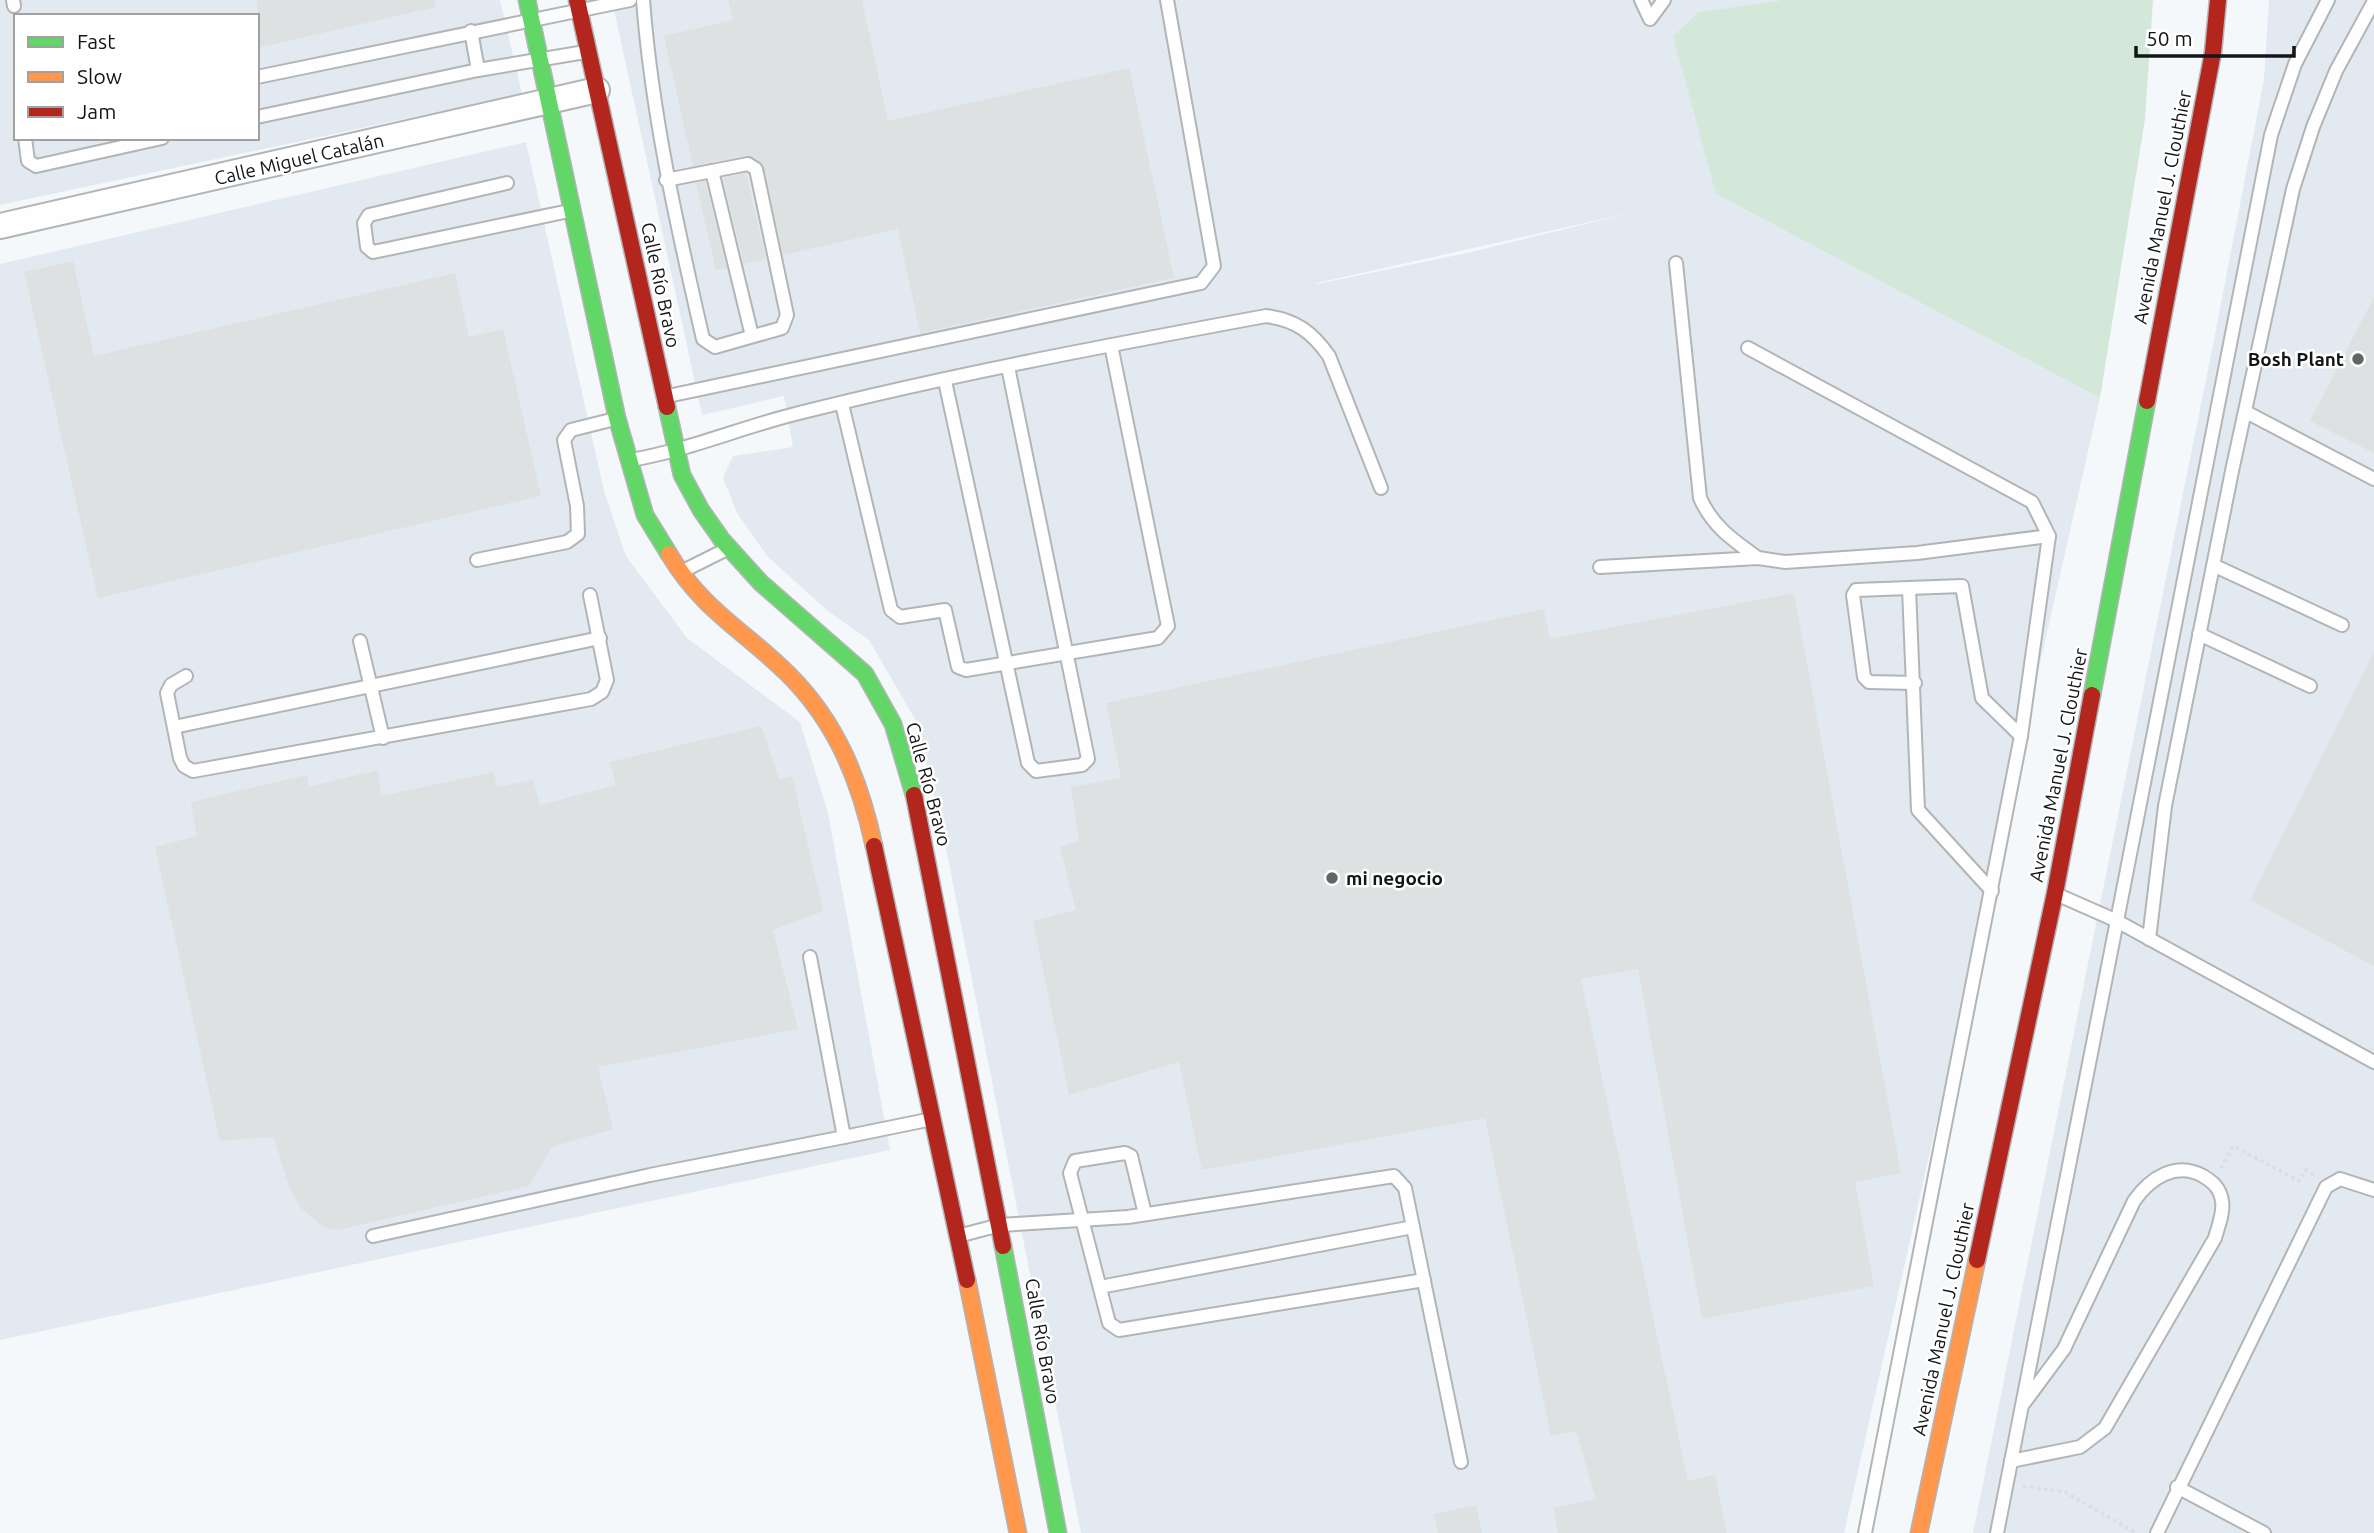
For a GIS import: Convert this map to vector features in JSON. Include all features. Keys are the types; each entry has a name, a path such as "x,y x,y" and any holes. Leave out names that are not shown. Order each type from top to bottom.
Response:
{"street":[{"name":"Calle Río Bravo","path":"527,0 617,418 627,461 645,515 680,573 702,601 789,675 822,714 842,746 864,802 958,1236 1006,1368 1058,1533"},
{"name":"Avenida Manuel J. Clouthier","path":"1919,1533 2056,893 2213,52 2218,0"},
{"name":"Calle Río Bravo","path":"578,5 675,452 694,501 727,549 776,597 865,674 886,709 901,749 920,818 1000,1225 1006,1368 1018,1533"},
{"name":"Calle Miguel Catalán","path":"0,226 550,103 597,90"}],"lane":[{"path":"259,77 531,19 578,5 630,0"},
{"path":"643,0 653,101 666,180 703,339 715,347 782,328 788,318 758,173 748,164 666,180"},
{"path":"664,397 1201,283 1213,266 1167,0"},
{"path":"1641,0 1650,19 1664,0"},
{"path":"1997,1533 2115,920 2183,594 2271,135 2295,64 2328,0"},
{"path":"2149,939 2165,806 2232,471 2293,189 2313,127 2336,71 2374,1"},
{"path":"471,31 478,70"},
{"path":"259,117 478,70 588,52"},
{"path":"25,140 28,161 36,166 153,140"},
{"path":"712,171 752,336"},
{"path":"507,183 369,215 363,223 367,247 373,252 572,210"},
{"path":"1676,263 1700,498 1708,516 1722,532 1758,558"},
{"path":"627,461 675,452 798,413 1111,345 1266,316 1285,318 1300,325 1316,338 1329,356 1381,488"},
{"path":"842,404 891,610 900,617 945,610 956,664 961,669 1158,638 1168,626 1111,345"},
{"path":"1748,348 2032,502 2049,536 2021,736 1865,1533"},
{"path":"945,381 1030,767 1036,771 1082,765 1088,759 1008,367"},
{"path":"2246,412 2374,479"},
{"path":"477,560 567,542 578,534 578,506 564,440 571,430 617,418"},
{"path":"1600,567 1758,558 1785,562 1917,553 2049,536"},
{"path":"680,573 727,549"},
{"path":"2215,566 2342,625"},
{"path":"1915,683 1868,682 1864,677 1853,595 1856,590 1962,586 1982,698 2021,736"},
{"path":"1909,589 1919,810 1992,891"},
{"path":"186,676 171,685 167,693 181,763 193,771 591,699 602,692 607,680 590,595"},
{"path":"2199,634 2310,686"},
{"path":"174,727 600,638"},
{"path":"360,641 383,738"},
{"path":"2056,893 2115,920 2374,1062"},
{"path":"810,957 844,1137"},
{"path":"373,1236 636,1178 933,1119"},
{"path":"1144,1214 1131,1156 1125,1153 1075,1161 1070,1173 1081,1221 1109,1323 1119,1330 1424,1280"},
{"path":"2011,1461 2080,1447 2105,1428 2215,1238 2223,1208 2220,1192 2213,1182 2194,1171 2183,1169 2168,1172 2145,1185 2134,1201 2064,1349 2022,1406"},
{"path":"958,1236 1000,1225 1081,1221 1144,1214 1388,1176 1398,1178 1405,1188 1461,1462"},
{"path":"2157,1533 2177,1487 2330,1183 2340,1179 2374,1190"},
{"path":"1100,1287 1413,1227"},
{"path":"2177,1487 2264,1533"}],"path":[{"path":"2213,1182 2233,1146 2299,1181 2305,1170 2330,1183"},
{"path":"2007,1483 2065,1492 2136,1533"}],"shaded area":[{"path":"0,0 500,0 522,94 0,205"},
{"path":"612,0 1781,0 1699,12 1716,194 2100,398 1844,1533 1081,1533 942,828 916,721 869,640 829,612 767,556 737,513 723,478 733,456 793,447 784,396 702,415","holes":["1639,211 1467,253 1317,284"]},
{"path":"2269,0 2374,0 2374,1533 1973,1533 2214,340 2264,79"},
{"path":"526,142 604,491 626,556 687,638 800,722 828,813 890,1150 0,1340 0,264"}],"green space":[{"path":"1781,0 2153,0 2145,119 2100,398 1716,194 1673,36 1699,12"}],"building":[{"path":"257,0 435,0 436,7 259,48"},
{"path":"728,0 862,0 888,121 1129,68 1174,278 920,333 898,229 783,255 763,164 746,155 693,166 664,36 733,20"},
{"path":"746,173 766,259 744,264 723,178"},
{"path":"705,181 727,268 716,270 696,183"},
{"path":"73,261 94,356 455,273 469,337 503,329 541,496 98,598 24,272"},
{"name":"Bosh Plant","path":"2374,297 2374,453 2310,421"},
{"path":"1794,593 1901,1173 1855,1182 1874,1286 1702,1319 1638,969 1581,979 1688,1481 1715,1475 1727,1533 1558,1533 1553,1508 1596,1499 1576,1431 1551,1436 1485,1118 1202,1170 1179,1062 1069,1095 1033,921 1076,910 1060,847 1079,841 1071,787 1121,778 1106,703 1544,609 1550,639"},
{"path":"2374,652 2374,966 2250,900"},
{"path":"761,726 779,779 792,776 823,911 773,930 798,1029 598,1067 613,1129 552,1147 529,1186 337,1230 323,1227 301,1208 290,1190 274,1137 220,1141 155,847 197,836 191,802 307,775 309,787 378,770 381,796 494,772 497,787 533,780 540,805 616,785 610,762"},
{"path":"1476,1505 1482,1533 1438,1533 1434,1514"}],"traffic: fast":[{"path":"527,0 617,418 645,515 669,554"},
{"path":"2092,695 2147,401"},
{"path":"667,407 682,475 701,510 722,540 761,583 865,674 893,724 914,795"},
{"path":"1003,1246 1058,1533"}],"traffic: slow":[{"path":"669,554 682,574 710,606 789,675 821,713 854,776 874,846"},
{"path":"1919,1533 1977,1260"},
{"path":"967,1280 1018,1533"}],"traffic: jam":[{"path":"577,0 667,407"},
{"path":"2147,401 2213,52 2218,0"},
{"path":"1977,1260 2055,893 2092,695"},
{"path":"914,795 1003,1246"},
{"path":"874,846 967,1280"}],"place":[{"name":"Bosh Plant","path":"2358,359"},
{"name":"mi negocio","path":"1332,878"}]}
